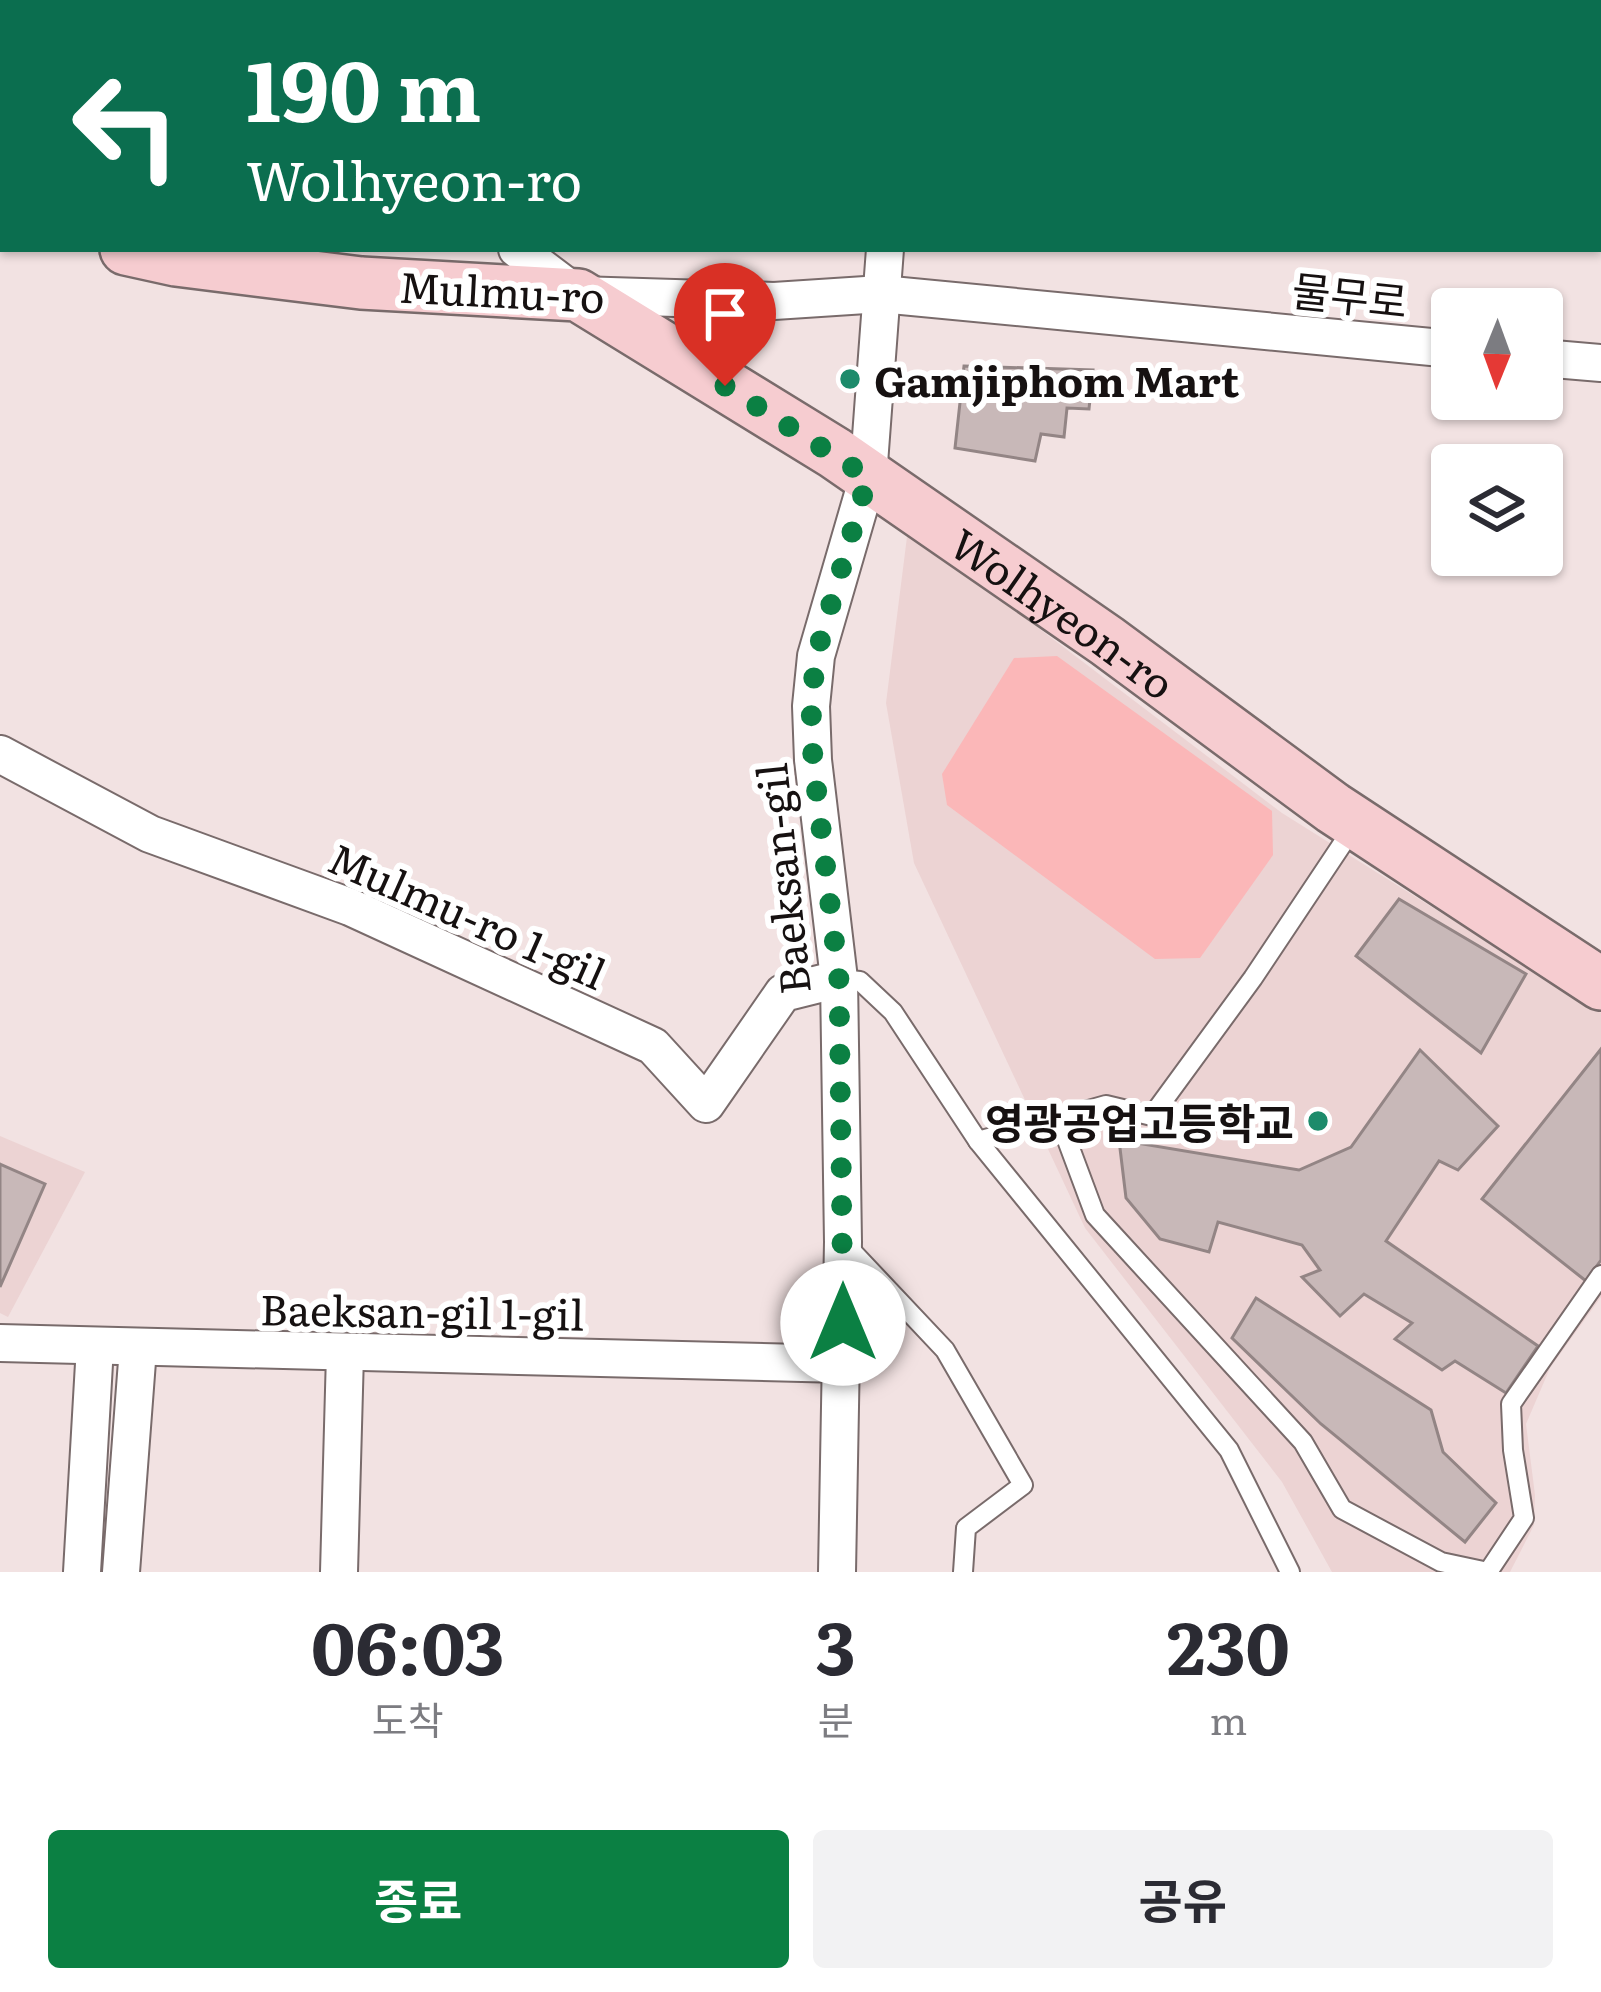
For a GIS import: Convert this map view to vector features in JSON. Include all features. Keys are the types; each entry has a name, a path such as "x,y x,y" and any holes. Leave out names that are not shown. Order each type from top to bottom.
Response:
{"main road":[{"name":"Mulmu-ro","path":"140,252 176,260 363,266 578,295"},
{"name":"Wolhyeon-ro","path":"578,295 868,477 1107,641 1357,823 1601,985"}],"street":[{"name":"Wolhyeon-ro","path":"521,252 578,295"},
{"name":"Baeksan-gil","path":"837,1572 843,1242 839,980 813,760 812,692 816,656 868,477 885,252"},
{"name":"Mulmu-ro","path":"578,295 774,301 881,294"},
{"name":"물무로","path":"881,294 1431,347"},
{"path":"1563,360 1601,364"},
{"name":"Mulmu-ro 1-gil","path":"0,754 150,834 350,907 652,1046 706,1104 783,993 839,980"},
{"name":"Baeksan-gil 1-gil","path":"0,1343 842,1364"},
{"path":"82,1572 95,1346"},
{"path":"121,1572 138,1348"},
{"path":"339,1572 345,1354"}],"lane":[{"path":"979,1141 1106,1105 1152,1116 1357,823"},
{"path":"839,980 860,981 884,1002 979,1141 1229,1450 1290,1572"},
{"path":"1058,1116 1096,1215 1303,1442 1342,1509 1441,1562 1488,1571 1524,1518 1511,1404 1601,1275"},
{"path":"843,1242 945,1350 1023,1485 966,1528 963,1572"}],"shaded area":[{"name":"영광공업고등학교","path":"908,529 1282,813 1601,1013 1601,1297 1550,1368 1526,1424 1534,1525 1510,1572 1332,1572 1282,1482 1085,1228 914,863 886,703"},
{"path":"1057,656 1272,811 1273,855 1200,958 1155,959 947,805 942,774 1014,658"},
{"path":"0,1136 85,1172 8,1317 0,1313"}],"building":[{"path":"964,366 1093,370 1089,409 1067,408 1064,437 1041,434 1035,461 955,448"},
{"path":"1399,899 1526,974 1481,1053 1356,956"},
{"path":"1601,1049 1601,1260 1586,1281 1482,1199"},
{"path":"1420,1050 1498,1126 1458,1170 1439,1161 1386,1241 1538,1346 1506,1393 1455,1361 1442,1370 1395,1339 1412,1323 1364,1294 1340,1316 1302,1277 1320,1270 1302,1245 1218,1222 1209,1252 1160,1239 1126,1198 1119,1140 1299,1170 1351,1147"},
{"path":"0,1164 45,1184 0,1287"},
{"path":"1256,1298 1431,1410 1443,1452 1496,1503 1465,1542 1321,1424 1232,1338"}],"place":[{"name":"Gamjiphom Mart","path":"850,379"},
{"name":"영광공업고등학교","path":"1318,1121"}],"route":[{"path":"725,386 868,477 816,656 811,706 839,980 843,1323"}]}
